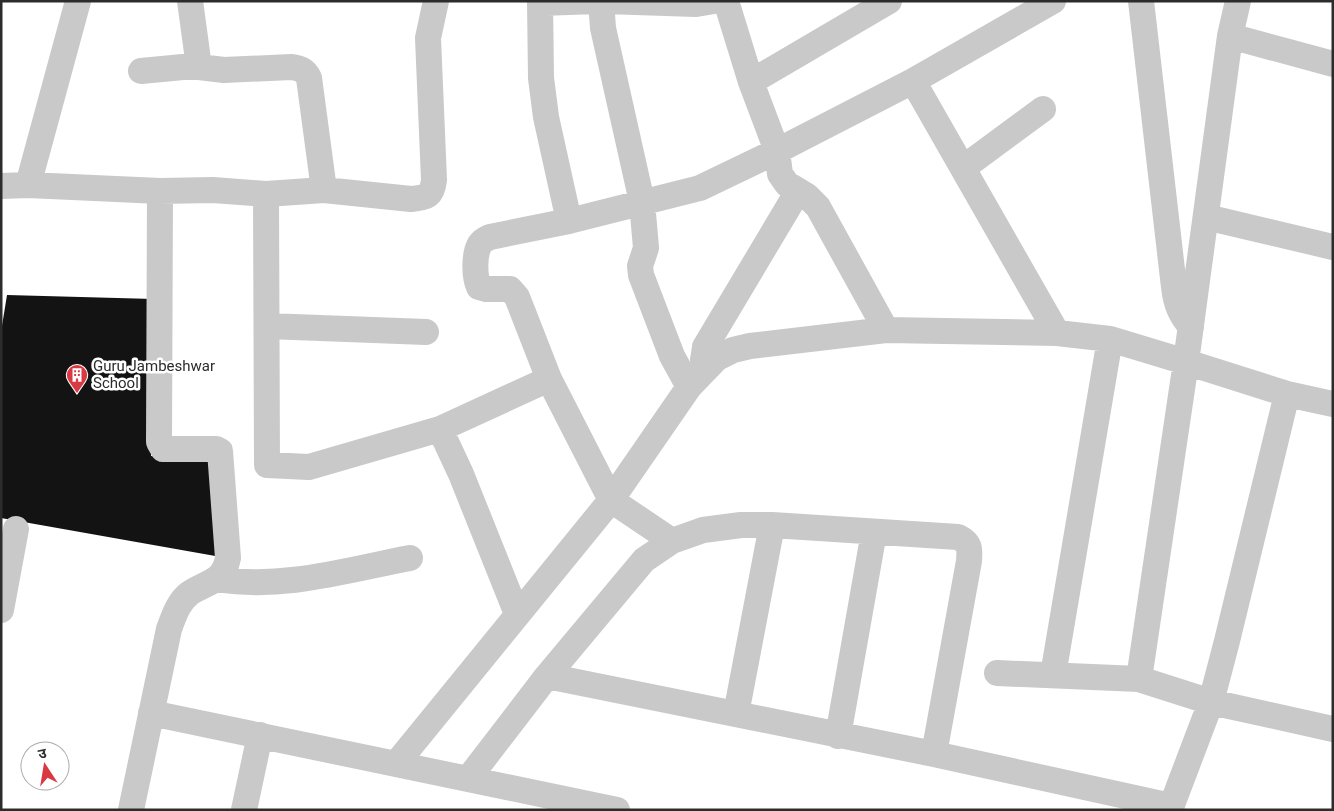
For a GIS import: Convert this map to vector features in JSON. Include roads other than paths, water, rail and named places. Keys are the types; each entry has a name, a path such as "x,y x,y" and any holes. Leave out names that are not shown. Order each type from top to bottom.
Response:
{"street":[{"path":"28,185 78,1"},
{"path":"190,1 198,67"},
{"path":"1,186 28,185 160,191 213,190 266,194 324,190 411,199 426,198 432,191 434,180 428,38 436,1"},
{"path":"569,221 546,117 541,78 540,2 597,1"},
{"path":"601,1 603,28 642,202 646,248 640,266 641,275 672,356 698,377"},
{"path":"605,1 696,4 714,1"},
{"path":"726,1 751,82 777,151 780,174 787,184 808,196 825,217 886,330"},
{"path":"751,82 889,1"},
{"path":"1141,1 1175,296 1181,315 1191,326"},
{"path":"1139,679 1186,362 1230,36 1238,1"},
{"path":"672,541 611,500 549,379 517,297 510,290 479,287 476,276 477,254 483,240 490,236 569,221 700,188 777,151 913,81 1042,4"},
{"path":"1230,36 1333,64"},
{"path":"141,71 198,67 231,70 291,67 299,68 306,72 324,190"},
{"path":"913,81 1057,333"},
{"path":"963,168 1043,109"},
{"path":"131,810 168,629 177,607 190,594 218,579 226,567 228,558 220,451 163,449 159,442 160,191"},
{"path":"698,377 705,346 798,191"},
{"path":"266,194 267,465 309,467 440,429 549,379"},
{"path":"1206,217 1333,247"},
{"path":"267,326 426,332"},
{"path":"396,764 611,500 698,377 717,358 733,350 750,346 886,330 1057,333 1110,339 1287,394 1333,404"},
{"path":"1053,675 1110,339"},
{"path":"547,676 934,754 1171,808 1211,702 1287,394"},
{"path":"440,429 461,474 517,614"},
{"path":"468,779 547,676 644,560 672,541 703,530 741,525 772,525 958,537 966,541 970,550 934,754"},
{"path":"736,714 772,525"},
{"path":"1,610 16,529"},
{"path":"838,736 874,532"},
{"path":"218,579 239,583 288,581 410,558"},
{"path":"997,673 1139,679 1211,702 1333,729"},
{"path":"152,713 617,810"},
{"path":"244,810 260,735"}],"place":[{"name":"Guru Jambeshwar School","path":"77,394"}]}
